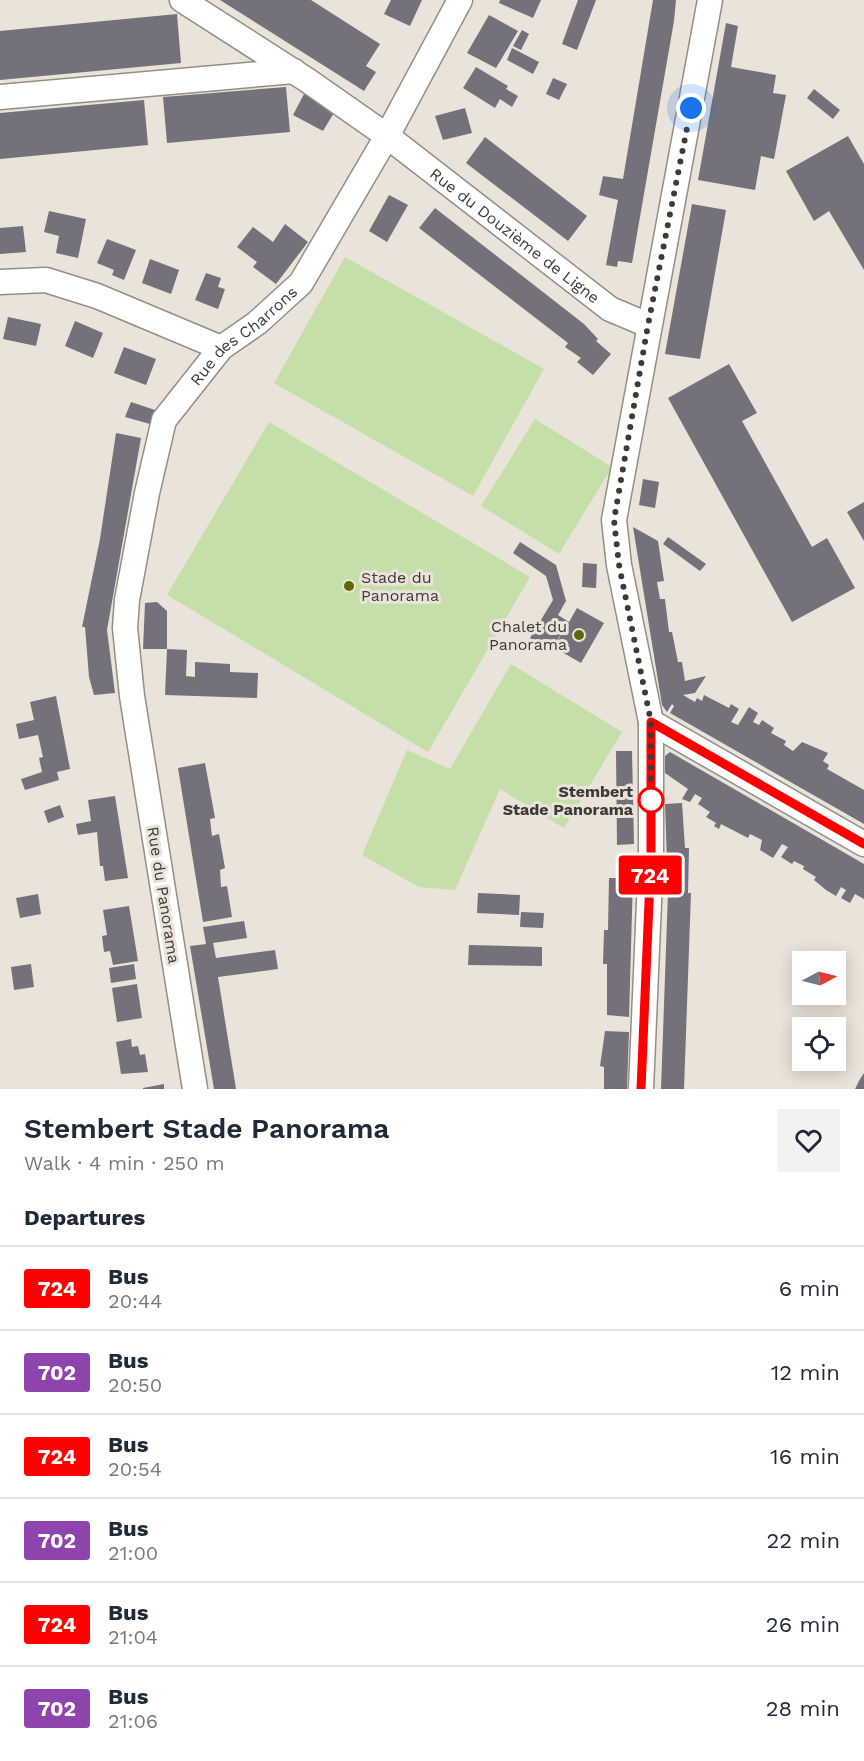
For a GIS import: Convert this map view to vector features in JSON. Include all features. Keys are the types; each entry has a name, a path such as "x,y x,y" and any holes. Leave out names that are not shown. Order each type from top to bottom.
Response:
{"street":[{"name":"Rue du Douzième de Ligne","path":"182,0 294,71 387,136 610,309 648,325"},
{"name":"Rue des Charrons","path":"133,701 126,650 127,600 164,420 221,348 257,323 302,283 387,136 460,0"},
{"path":"641,1089 651,856 651,722 619,565 614,520 648,325 677,187 710,0"},
{"path":"0,97 294,71"},
{"path":"0,282 46,280 97,296 221,348"},
{"name":"Rue du Panorama","path":"133,701 195,1089"},
{"path":"651,722 864,844"}],"green space":[{"path":"345,257 544,369 473,496 274,383"},
{"path":"535,419 612,467 559,554 481,506"},
{"name":"Stade du Panorama","path":"269,422 530,577 428,752 167,595"},
{"path":"511,664 622,732 564,828 500,789 455,890 419,887 362,855 407,750 450,769"}],"building":[{"path":"220,0 311,0 380,44 366,66 376,72 364,91"},
{"path":"391,0 422,0 410,26 384,14"},
{"path":"500,0 541,0 533,18 499,3"},
{"path":"578,0 596,0 577,50 562,44"},
{"path":"653,0 676,0 674,21 632,263 618,261 617,267 606,265 618,200 599,195 603,176 623,179"},
{"path":"177,14 181,63 0,80 0,31"},
{"path":"489,15 518,31 496,68 467,53"},
{"path":"726,23 738,26 731,67 776,75 773,93 786,95 774,159 761,156 755,190 698,180"},
{"path":"522,30 529,34 521,50 513,46"},
{"path":"512,48 539,62 533,74 507,60"},
{"path":"476,67 508,86 506,89 518,96 512,107 500,99 495,108 463,88"},
{"path":"553,78 567,84 559,100 546,94"},
{"path":"286,87 290,132 167,143 163,97"},
{"path":"814,89 840,110 833,119 807,98"},
{"path":"304,94 335,111 323,131 293,115"},
{"path":"144,100 148,145 0,159 0,113"},
{"path":"465,108 472,133 443,140 435,116"},
{"path":"848,136 864,164 864,270 829,211 814,221 786,171"},
{"path":"485,137 587,216 568,241 466,163"},
{"path":"389,195 408,205 387,242 369,231"},
{"path":"692,204 726,210 700,359 665,354"},
{"path":"435,208 584,324 598,339 596,341 611,354 593,375 577,362 581,358 565,347 568,343 419,228"},
{"path":"49,211 86,219 78,258 56,253 59,236 44,232"},
{"path":"285,224 308,242 276,284 253,267 257,262 237,247 253,227 273,242"},
{"path":"23,226 26,252 0,254 0,228"},
{"path":"107,239 136,250 124,280 112,275 114,270 97,263"},
{"path":"150,259 179,270 171,294 142,283"},
{"path":"206,273 221,278 218,287 225,289 218,309 195,300"},
{"path":"8,317 41,324 36,346 3,339"},
{"path":"75,321 103,333 93,358 65,346"},
{"path":"124,347 156,359 146,385 114,373"},
{"path":"729,364 757,413 742,421 812,547 827,538 855,588 792,622 668,398"},
{"path":"131,402 155,410 150,424 125,417"},
{"path":"116,433 141,438 107,630 115,693 94,695 89,677 85,627 82,627 100,539"},
{"path":"643,479 659,482 655,508 639,505"},
{"path":"864,502 864,541 847,512"},
{"path":"633,527 658,541 664,581 657,582 660,599 665,599 669,632 672,632 678,662 682,662 685,681 706,676 695,693 683,695 695,702 697,698 702,701 704,695 729,708 731,704 739,709 731,722 738,725 749,707 758,713 753,722 759,725 762,720 774,728 771,733 786,741 784,745 793,751 802,742 828,753 823,761 829,765 827,769 864,790 864,824 670,713 674,706 672,704 667,712 662,705"},
{"path":"668,537 706,564 700,571 663,544"},
{"path":"520,542 556,565 566,601 558,615 569,622 577,608 604,623 581,663 555,648 561,634 551,651 530,638 553,600 546,576 513,553"},
{"path":"583,563 597,564 596,588 582,587"},
{"path":"157,602 167,611 167,649 143,649 145,603"},
{"path":"167,649 187,650 186,676 195,677 195,662 230,664 230,672 258,673 257,698 165,695"},
{"path":"56,696 70,769 57,772 59,780 25,790 21,779 42,772 39,758 43,757 38,735 19,739 16,724 34,720 30,702"},
{"path":"616,751 632,751 634,844 617,845"},
{"path":"670,752 864,864 864,899 855,894 850,903 841,898 846,890 841,887 836,896 826,890 814,880 816,877 803,869 804,866 794,861 792,864 781,857 788,847 782,844 773,858 760,850 762,840 750,834 748,838 721,824 719,829 714,826 716,823 706,817 710,812 698,804 702,798 695,794 690,802 682,799 688,789 665,773 665,756"},
{"path":"205,763 215,818 210,819 212,836 219,834 225,868 220,870 221,887 227,886 232,917 203,922 178,768"},
{"path":"115,796 128,878 105,881 103,866 100,866 97,832 78,835 76,824 91,821 88,800"},
{"path":"682,803 685,848 689,848 688,893 691,893 684,1089 661,1089 668,892 665,804"},
{"path":"60,805 64,817 48,823 44,811"},
{"path":"609,878 633,878 629,1017 607,1015 607,964 603,964 604,930 608,930"},
{"path":"478,893 520,895 519,915 477,913"},
{"path":"38,894 41,914 20,918 16,898"},
{"path":"129,906 138,961 113,965 110,951 104,952 102,936 107,935 103,910"},
{"path":"521,912 544,913 543,928 520,927"},
{"path":"244,921 247,938 213,943 216,958 275,950 278,969 218,977 236,1089 214,1089 190,946 206,944 203,927"},
{"path":"469,945 542,947 542,966 468,965"},
{"path":"31,964 34,987 14,990 11,967"},
{"path":"134,964 136,979 111,983 109,968"},
{"path":"137,984 142,1018 117,1022 112,988"},
{"path":"605,1031 629,1032 627,1089 604,1089 604,1067 600,1066"},
{"path":"131,1039 132,1047 138,1046 140,1055 145,1054 148,1072 121,1074 116,1042"},
{"path":"864,1073 864,1089 855,1089 860,1079"},
{"path":"164,1084 164,1089 143,1089 143,1088"}],"bus line":[{"name":"724","path":"641,1089 651,856 651,722 864,844"}],"place":[{"name":"Stade du Panorama","path":"349,586"},
{"name":"Chalet du Panorama","path":"579,635"},
{"name":"Stembert Stade Panorama","path":"651,800"}],"route":[{"path":"651,800 651,722 619,565 614,520 648,325 691,108"}]}
